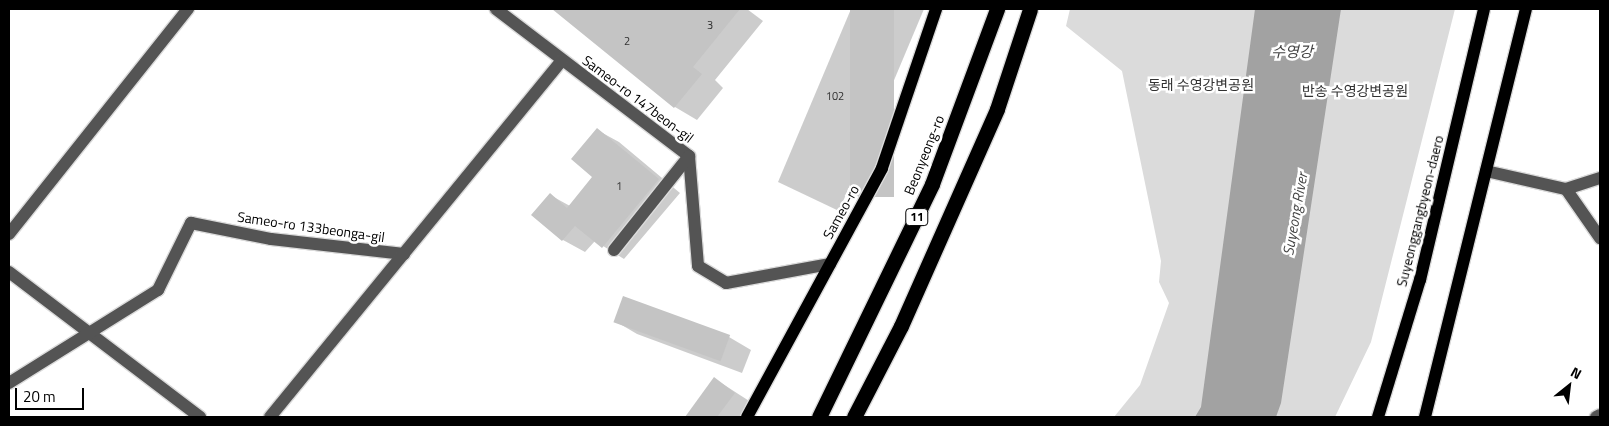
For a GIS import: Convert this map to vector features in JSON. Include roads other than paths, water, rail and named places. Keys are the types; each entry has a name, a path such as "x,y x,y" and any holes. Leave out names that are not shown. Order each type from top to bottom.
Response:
{"highway":[{"name":"Beonyeong-ro","path":"818,417 932,184 997,9"},
{"name":"11","path":"854,417 901,326 997,109 1030,9"}],"main road":[{"name":"Sameo-ro","path":"747,417 882,168 936,9"},
{"name":"Suyeonggangbyeon-daero","path":"1378,417 1420,280 1484,9"},
{"path":"1425,417 1526,9"}],"street":[{"path":"9,234 188,9"},
{"name":"Sameo-ro 147beon-gil","path":"496,9 689,156 698,266 726,283 830,264"},
{"path":"270,417 562,60"},
{"path":"614,250 689,156"},
{"path":"1486,171 1566,189 1600,178"},
{"path":"1566,189 1600,238"},
{"name":"Sameo-ro 133beonga-gil","path":"90,333 158,290 191,223 271,239 404,254"},
{"path":"9,272 200,417"},
{"path":"9,383 90,333"},
{"path":"1596,417 1600,415"}],"water":[{"name":"수영강","path":"1255,9 1341,9 1281,403 1276,417 1195,417 1201,407"}],"park label":[{"name":"동래 수영강변공원","path":"1201,85"},
{"name":"반송 수영강변공원","path":"1355,91"}],"water label":[{"name":"Suyeong River","path":"1295,214"}]}
